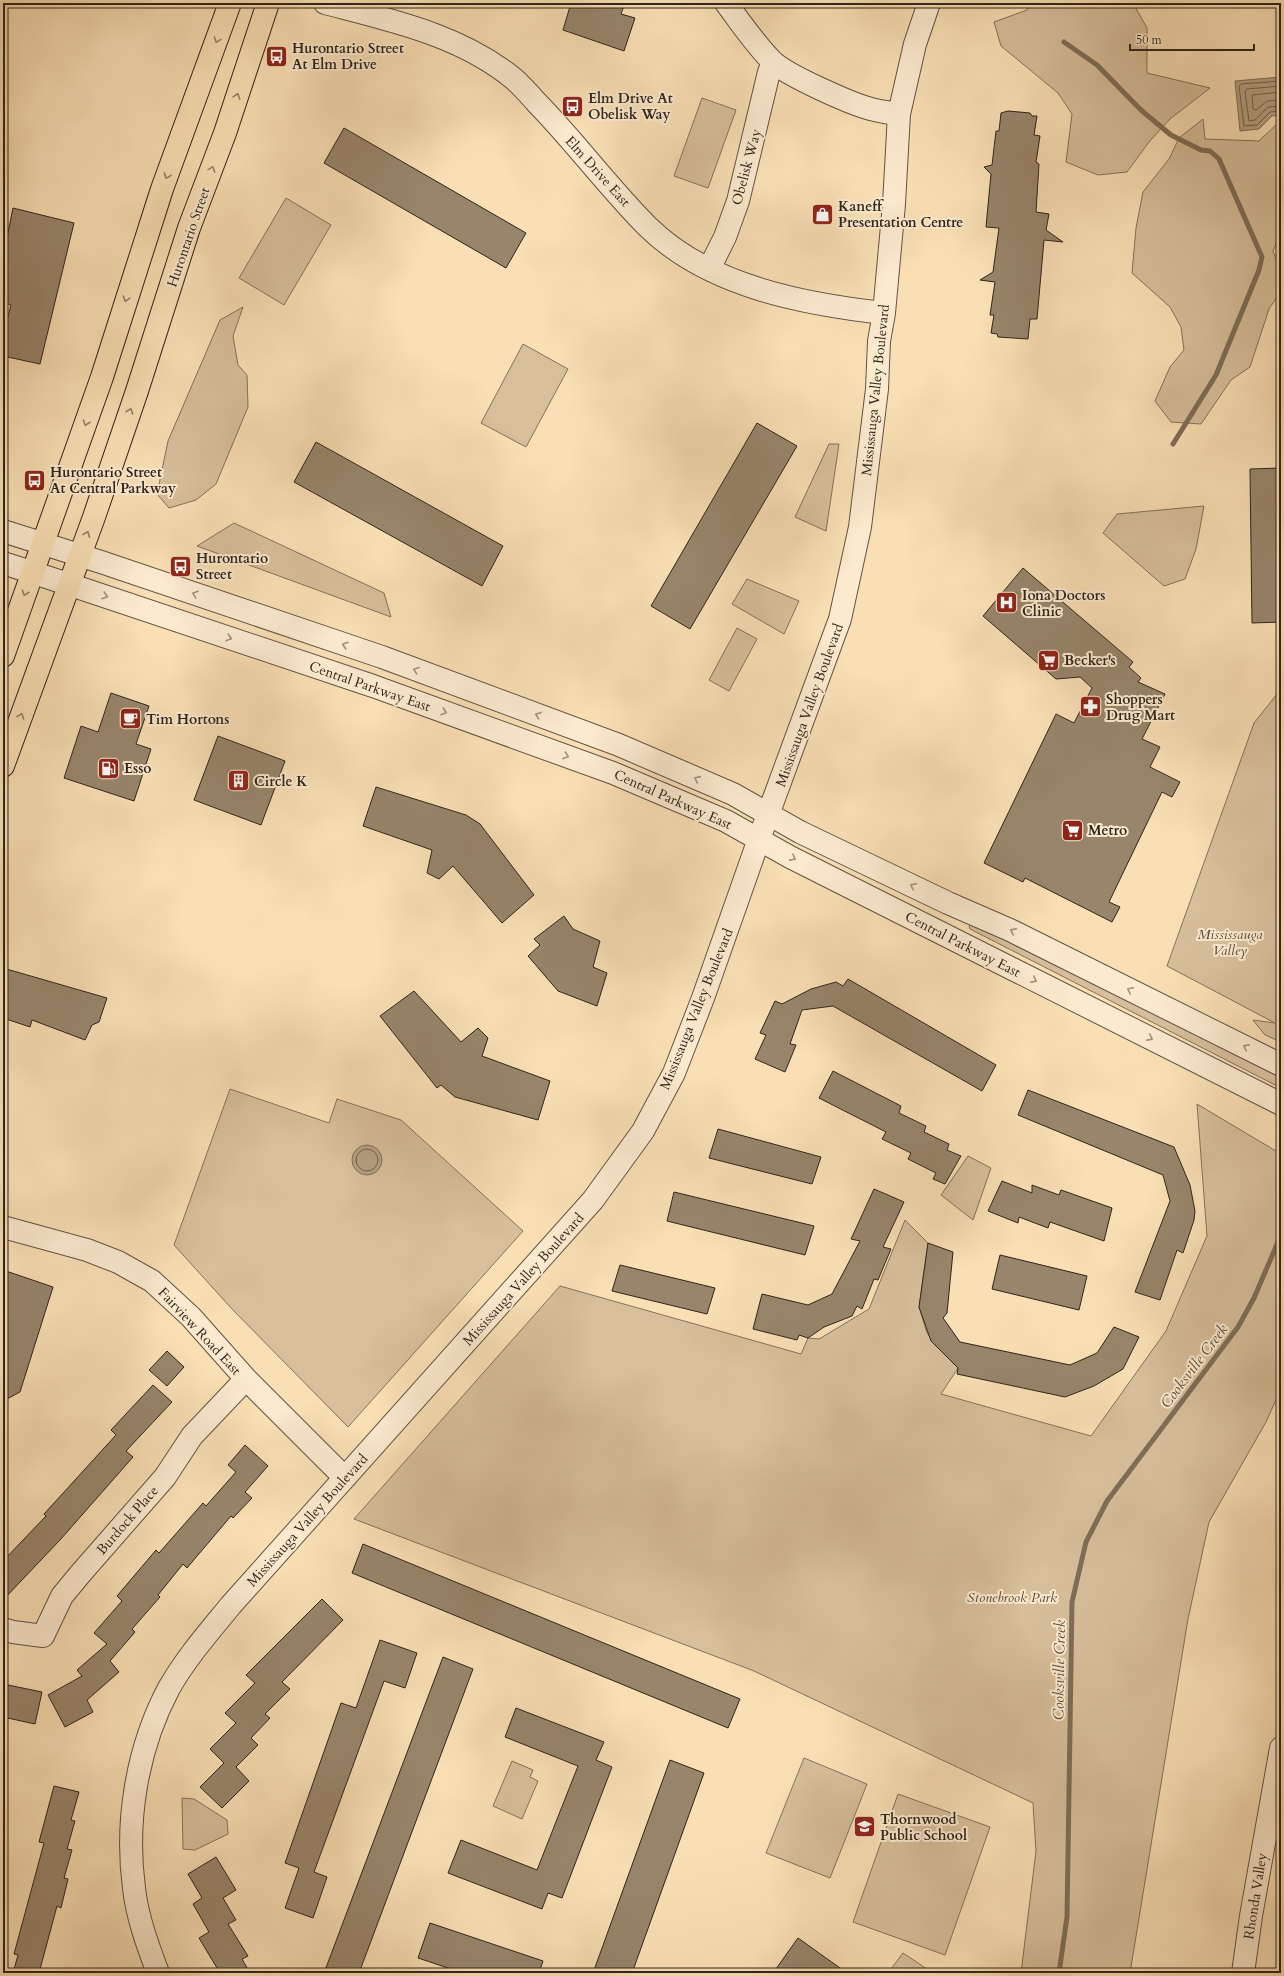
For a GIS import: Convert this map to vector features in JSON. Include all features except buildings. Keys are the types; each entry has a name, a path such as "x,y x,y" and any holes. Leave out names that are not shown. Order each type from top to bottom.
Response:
{"main road":[{"path":"3,656 102,377 157,202 230,3"},
{"name":"Hurontario Street","path":"3,766 138,391 189,228 225,133 268,3"}],"street":[{"name":"Elm Drive East","path":"325,3 427,31 474,53 514,79 548,114 648,228 688,259 762,291 816,304 884,313"},
{"path":"726,3 744,28 773,62 805,81 863,107 899,114"},
{"name":"Mississauga Valley Boulevard","path":"158,1973 147,1945 134,1889 131,1845 134,1801 140,1764 155,1720 169,1688 187,1660 231,1605 588,1206 642,1131 674,1073 703,998 759,839 840,619 851,576 860,527 877,389 879,341 884,313 894,204 899,114 915,44 929,3"},
{"name":"Obelisk Way","path":"709,269 725,237 738,201 769,72 773,62"},
{"name":"Central Parkway East","path":"3,531 43,543 382,657 619,745 733,794 800,832 948,903 1010,930 1281,1065"},
{"name":"Central Parkway East","path":"3,563 254,646 481,724 613,773 726,821 790,857 1277,1102"},
{"path":"254,646 264,618"},
{"name":"Fairview Road East","path":"3,1227 87,1250 118,1262 152,1281 191,1317 246,1380 344,1477"},
{"name":"Burdock Place","path":"3,1629 13,1632 43,1636 62,1596 165,1477 192,1436 246,1380"},
{"name":"Rhonda Valley","path":"1243,1973 1251,1916 1281,1750"}],"green space":[{"path":"1029,3 1133,3 1147,28 1147,73 1210,88 1170,119 1149,142 1127,172 1098,175 1066,162 1072,114 1058,93 1001,46 994,22 1027,10"},
{"path":"702,98 736,110 708,188 674,176"},
{"path":"1203,119 1205,139 1259,141 1278,123 1281,124 1281,232 1273,251 1281,273 1281,291 1269,309 1250,367 1231,380 1201,424 1171,422 1155,401 1170,367 1184,350 1181,327 1170,307 1132,273 1136,228 1143,192 1169,159 1179,138"},
{"path":"286,198 331,225 284,305 239,278"},
{"path":"243,307 233,336 238,365 247,375 248,407 216,484 196,500 169,508 157,494 168,441 220,320"},
{"path":"523,344 568,369 526,447 481,423"},
{"path":"829,444 839,444 826,531 795,517"},
{"path":"1204,506 1196,549 1185,579 1164,586 1103,533 1117,514"},
{"path":"234,523 384,593 391,617 197,546"},
{"path":"747,579 799,601 784,634 732,604"},
{"path":"737,628 757,639 729,691 709,680"},
{"name":"Mississauga Valley","path":"1281,689 1281,1042 1265,1035 1253,1020 1275,1023 1167,966 1254,723"},
{"path":"972,924 1281,1076 1277,1086 970,929 969,926"},
{"path":"230,1089 329,1123 337,1099 401,1120 523,1231 348,1427 232,1309 174,1245"},
{"name":"Stonebrook Park","path":"1197,1104 1281,1154 1281,1389 1266,1422 1209,1522 1188,1619 1130,1973 1021,1973 1036,1851 1033,1803 754,1671 354,1519 560,1286 801,1354 808,1338 819,1339 869,1309 905,1220 928,1243 919,1307 927,1333 940,1350 958,1368 941,1394 1091,1436 1166,1331 1207,1236"},
{"path":"968,1156 991,1168 973,1220 941,1195"},
{"path":"804,1758 867,1784 830,1878 766,1853"},
{"path":"512,1761 533,1770 530,1777 538,1781 522,1819 493,1806"},
{"path":"898,1794 990,1827 945,1955 853,1922"},
{"path":"182,1798 194,1799 227,1820 228,1834 195,1850 183,1849"},
{"path":"903,1953 933,1973 888,1973"}],"water":[{"path":"1281,77 1281,115 1272,116 1259,129 1240,131 1235,81"},
{"path":"367,1145 373,1146 381,1154 381,1166 373,1174 367,1175 361,1174 353,1166 352,1160 353,1154 361,1146"}],"waterway":[{"path":"1064,42 1097,65 1141,110 1171,135 1201,150 1210,151 1219,159 1262,257 1259,270 1216,375 1173,444"},
{"name":"Cooksville Creek","path":"1059,1973 1067,1917 1072,1602 1086,1542 1107,1501 1238,1327 1254,1298 1281,1235"}],"place":[{"name":"Hurontario Street At Elm Drive","path":"277,56"},
{"name":"Elm Drive At Obelisk Way","path":"573,106"},
{"name":"Kaneff Presentation Centre","path":"823,214"},
{"name":"Hurontario Street At Central Parkway","path":"35,480"},
{"name":"Hurontario Street","path":"181,566"},
{"name":"Iona Doctors Clinic","path":"1006,603"},
{"name":"Becker's","path":"1048,660"},
{"name":"Shoppers Drug Mart","path":"1091,707"},
{"name":"Tim Hortons","path":"130,719"},
{"name":"Esso","path":"109,768"},
{"name":"Circle K","path":"239,781"},
{"name":"Metro","path":"1072,830"},
{"name":"Thornwood Public School","path":"865,1827"}]}
